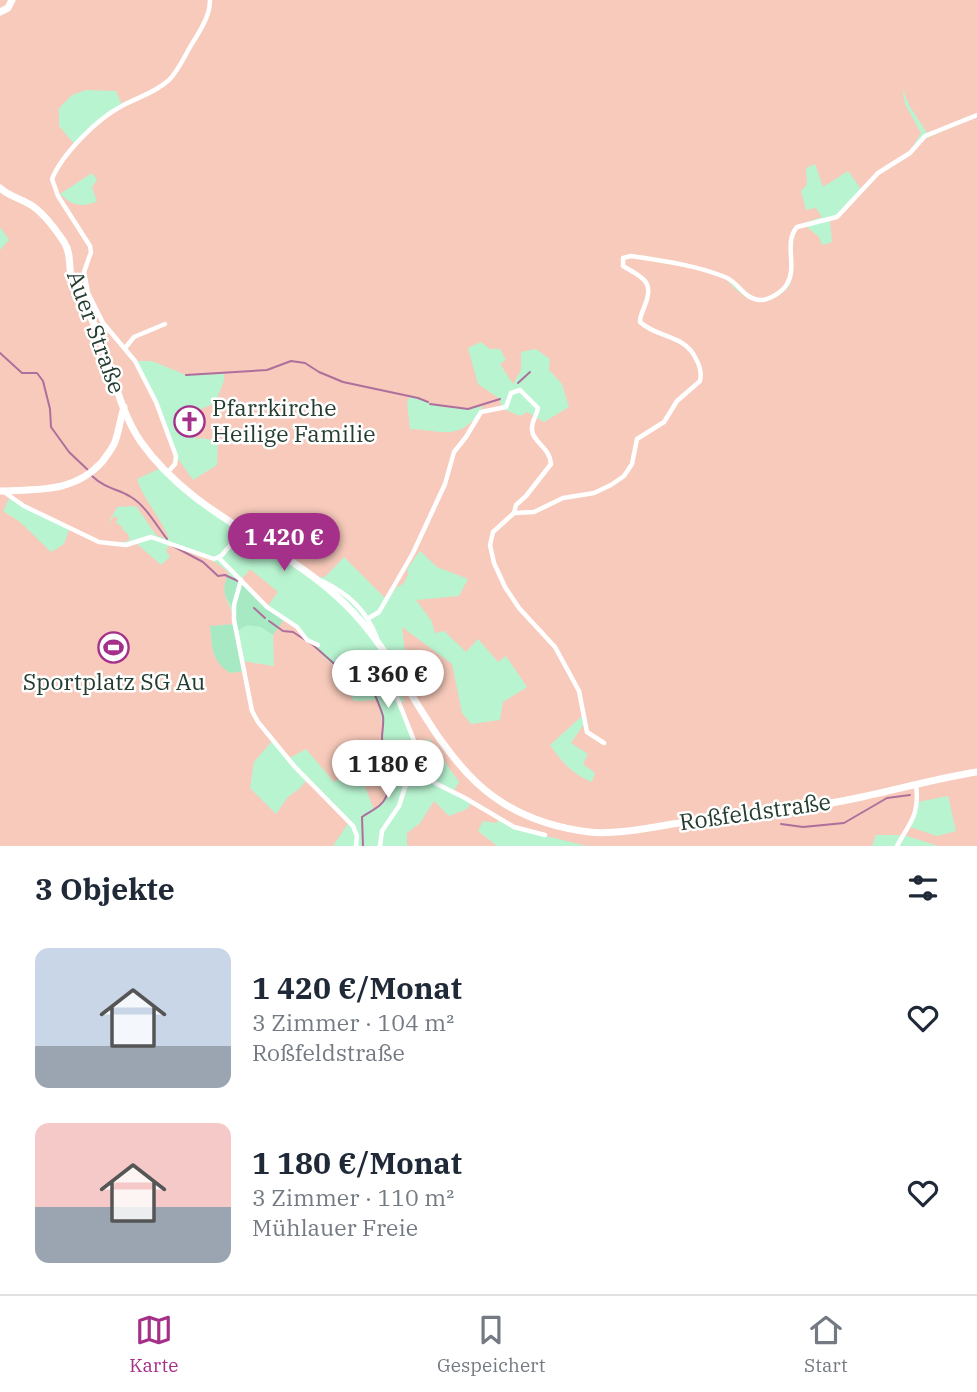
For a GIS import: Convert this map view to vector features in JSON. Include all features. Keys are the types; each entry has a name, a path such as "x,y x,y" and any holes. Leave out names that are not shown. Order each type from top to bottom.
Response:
{"main road":[{"path":"0,12 8,8 12,0"},
{"name":"Auer Straße","path":"0,188 8,195 34,207 64,242 73,281 98,332 131,424"},
{"path":"2,491 57,488 83,478 95,469 111,450 119,433 124,407"},
{"path":"119,433 131,424"},
{"name":"Roßfeldstraße","path":"131,424 136,435 168,472 197,498 315,577 361,620 465,771 501,802 537,820 559,827 593,832 615,831 824,803 977,772"},
{"path":"119,433 136,435"}],"street":[{"path":"168,472 175,464 176,456 156,402 126,347 108,331 92,302 84,277 90,246 58,196 52,179 64,160 101,120 120,106 156,89 174,74 202,27 209,12 210,0"},
{"path":"514,513 534,512 571,495 594,493 617,481 632,464 637,439 664,422 677,401 700,380 700,369 690,348 640,322 648,297 648,284 641,276 623,266 623,258 631,256 700,268 730,279 754,299 769,298 784,288 789,280 791,236 797,227 837,217 878,173 910,153 925,136 977,115"},
{"path":"126,347 134,337 165,324"},
{"path":"369,618 379,612 413,553 445,484 459,443 466,437 481,412 506,407 511,393 517,390 538,408 532,431 551,460 549,467 516,505 514,513 490,538 494,563 512,598 555,647 579,691 587,732 604,743"},
{"path":"16,490 16,500"},
{"path":"2,491 99,542 126,545 152,537 205,557 219,558 267,607 297,627 307,640 318,645"},
{"path":"219,558 243,531"},
{"name":"Roßfeldstraße","path":"315,577 342,593 369,618 381,648"},
{"path":"241,580 234,605 234,620 251,711 295,767 353,826 356,846"},
{"path":"381,648 423,768 435,783 514,827 545,835"},
{"path":"380,846 382,831 399,806 405,787 423,768"},
{"path":"897,846 916,813 916,784"}],"shaded area":[{"path":"0,0 977,0 977,114 927,133 909,105 902,88 905,104 921,133 910,151 887,165 861,189 848,171 823,187 815,164 806,168 807,184 801,191 806,210 816,208 822,217 798,225 792,231 790,273 783,287 768,297 758,298 723,275 738,291 755,300 764,301 781,294 790,285 792,278 793,248 799,227 807,227 819,237 822,245 832,242 830,221 840,217 878,175 908,156 925,139 977,116 977,846 938,846 904,835 876,835 872,846 587,846 521,830 501,820 495,823 483,821 478,831 497,846 407,846 407,833 420,823 434,801 449,816 467,809 472,802 453,792 459,782 429,739 416,746 399,704 404,701 398,684 414,673 401,653 405,651 402,627 452,664 462,713 471,724 500,720 503,702 527,687 506,656 498,662 478,639 466,652 444,631 435,633 431,620 416,600 459,596 468,579 437,567 420,551 407,569 408,575 403,584 397,587 387,600 344,557 325,577 315,577 228,522 163,467 137,479 169,539 157,536 136,506 117,507 107,526 114,516 118,518 116,523 123,527 130,540 117,544 136,543 161,565 170,557 166,551 170,544 209,559 229,573 224,587 234,624 210,626 216,658 230,673 245,671 242,661 274,666 273,635 284,620 294,625 326,659 351,680 345,684 354,701 376,700 381,714 383,748 389,776 388,793 374,810 361,776 351,771 334,782 306,749 288,759 273,740 254,762 250,788 276,814 288,797 307,780 349,822 333,846 0,846 0,250 9,240 0,227","holes":["86,90 116,91 122,105 94,127 76,146 59,126 59,108 72,95","92,173 97,180 92,187 97,201 78,205 60,194","481,342 490,349 500,349 506,360 500,364 513,384 521,370 521,352 536,349 550,359 549,370 562,384 569,407 544,422 527,412 520,416 501,408 500,399 478,384 468,348","136,361 152,361 186,375 224,374 215,403 197,411 196,439 218,441 217,465 193,480 176,456 156,402","410,396 442,407 468,409 483,406 468,425 460,430 443,432 410,429 407,402","10,497 70,527 64,544 51,552 20,522 3,511","582,716 584,724 571,743 588,754 583,764 595,773 592,782 563,762 550,745","948,796 956,831 937,836 910,827 918,802"]},
{"path":"250,569 278,592 267,607 241,580"},
{"path":"227,576 241,580 284,620 273,635 261,627 248,625 236,631 245,671 230,673 217,664 210,626 234,624 233,610 225,595 223,583"}],"waterway":[{"path":"0,353 22,373 37,373 43,381 51,427 69,452 89,471"},
{"path":"186,375 267,370 291,361 305,363 343,382 428,402"},
{"path":"518,383 530,372"},
{"path":"430,404 468,409 500,399"},
{"path":"92,476 136,501 167,539"},
{"path":"173,546 203,562 218,576 225,575 238,581"},
{"path":"254,608 265,618"},
{"path":"269,621 313,645 340,669 352,661 358,663 376,697 383,716 382,738 389,782 384,800 362,817 363,846"},
{"path":"781,824 803,827 844,823 887,798 910,795"}],"place":[{"name":"Pfarrkirche Heilige Familie","path":"189,421"},
{"name":"Sportplatz SG Au","path":"114,648"}]}
